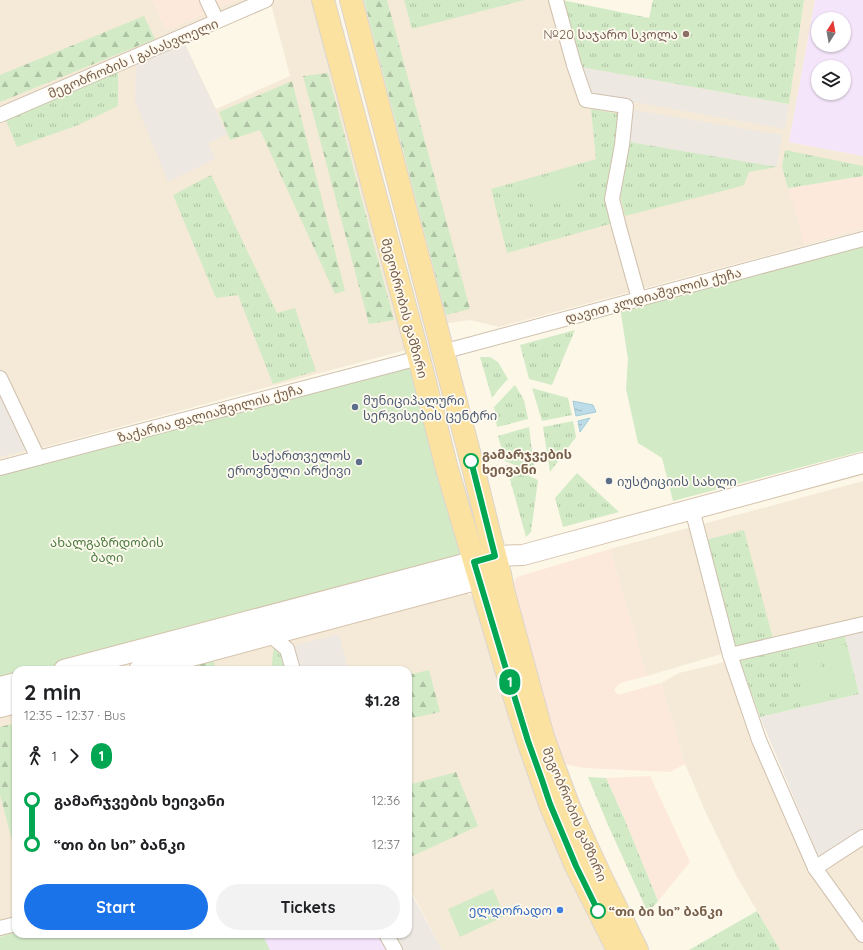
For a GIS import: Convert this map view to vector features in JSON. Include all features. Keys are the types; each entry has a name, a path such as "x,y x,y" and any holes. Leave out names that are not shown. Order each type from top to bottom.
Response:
{"main road":[{"name":"მეგობრობის გამზირი","path":"323,0 448,469 487,568 503,590 543,737 569,807 600,875 637,950"},
{"name":"მეგობრობის გამზირი","path":"351,0 474,471 487,568 506,669 528,741 550,804 576,866 618,950"},
{"path":"154,666 270,635 487,568 523,554 863,463"},
{"path":"91,666 487,568"},
{"path":"0,687 12,684"},
{"path":"0,707 12,704"}],"street":[{"path":"207,0 217,21"},
{"name":"მეგობრობის I გასასვლელი","path":"0,115 266,0"},
{"path":"556,0 574,65 586,100 626,106 622,146 612,199 639,299"},
{"name":"დავით კლდიაშვილის ქუჩა","path":"442,352 863,239"},
{"name":"ზაქარია ფალიაშვილის ქუჩა","path":"0,468 419,358"},
{"path":"0,378 38,458"},
{"path":"692,509 730,655 759,740 815,868 863,935"},
{"path":"730,655 863,624"},
{"path":"270,635 287,649 292,666"},
{"path":"815,868 863,837"},
{"path":"0,928 12,925"},
{"path":"388,938 395,950"}],"shaded area":[{"path":"0,0 152,0 166,30 236,0 270,0 311,0 406,350 0,459 0,457 27,450 0,392","holes":["270,0 290,76 216,109 182,38"]},
{"path":"152,0 236,0 166,30"},
{"path":"359,0 562,0 785,129 804,0 815,0 813,12 811,12 811,22 789,142 863,156 863,176 790,189 804,244 863,228 863,230 499,327 470,320 448,323 443,315"},
{"path":"815,0 863,0 863,156 789,142 811,22 811,52 851,52 851,12 813,12"},
{"path":"182,38 227,134 208,143 215,159 168,182 135,101 136,58"},
{"path":"581,67 789,104 785,129 589,94"},
{"path":"634,110 782,135 777,167 629,142"},
{"path":"863,176 863,228 804,244 789,189"},
{"path":"0,392 27,450 0,457"},
{"path":"863,481 863,620 725,653 647,676 610,549"},
{"path":"610,549 647,676 620,683 614,690 618,695 661,683 685,764 670,772 584,768 559,763 509,588 517,577"},
{"path":"462,591 478,599 550,828 588,917 606,950 442,950 412,893 412,666 347,666 338,634 301,666 178,666"},
{"path":"863,627 863,832 820,860 760,717 859,694 844,632"},
{"path":"339,634 347,666 295,666 289,647"},
{"path":"724,662 769,778 863,940 863,950 780,950 736,875 706,813 685,764 661,683 679,673"},
{"path":"12,710 12,938 393,938 400,950 0,950 0,713"},
{"path":"650,776 690,862 658,901 606,778"},
{"path":"863,842 863,922 824,867"},
{"path":"412,895 442,950 400,950 393,938 412,938"},
{"path":"264,938 383,938 389,950 270,950"}],"green space":[{"path":"364,0 387,0 470,309 446,315"},
{"path":"404,0 524,0 412,29"},
{"name":"№20 საჯარო სკოლა","path":"562,0 649,18 653,0 804,0 789,104 581,67"},
{"path":"144,16 155,39 0,102 0,75"},
{"path":"118,69 118,106 78,125 17,147 5,118"},
{"path":"328,73 394,320 369,324 303,76"},
{"path":"292,81 345,291 335,294 260,130 230,140 219,112"},
{"path":"591,109 619,114 613,223 507,253 491,189 596,159"},
{"path":"629,142 777,167 749,172 744,185 738,187 625,216 619,191"},
{"path":"785,150 863,166 863,176 788,188 782,167"},
{"path":"572,170 579,198 534,209 526,181"},
{"path":"211,175 277,313 295,308 316,371 273,384 238,295 216,298 173,195"},
{"path":"863,243 863,451 673,501 662,458 638,443 626,389 628,359 620,308"},
{"path":"575,330 552,385 529,379 520,345"},
{"path":"480,357 490,357 498,362 508,379 492,398"},
{"name":"ახალგაზრდობის ბაღი","path":"409,367 416,372 462,560 60,666 12,666 12,679 0,682 0,473"},
{"path":"515,385 524,400 528,419 497,427 494,407"},
{"path":"532,388 568,398 572,415 542,421"},
{"path":"573,421 576,437 550,472 543,427"},
{"path":"529,427 535,474 505,461 498,436"},
{"path":"506,465 538,480 531,532 526,537"},
{"path":"577,473 619,512 563,527 555,498"},
{"path":"744,530 773,639 734,648 706,540"},
{"path":"844,632 859,694 760,717 738,656"},
{"path":"274,643 286,658 288,666 273,666"},
{"path":"845,644 856,690 833,695 822,649"},
{"path":"817,647 828,693 806,699 795,652"},
{"path":"213,658 215,666 185,666"},
{"path":"429,670 440,712 412,718 412,674"},
{"path":"12,724 12,840 0,795 0,727"},
{"path":"456,772 478,826 412,856 412,784"},
{"path":"588,777 606,778 624,818 658,901 648,913 608,825"},
{"path":"493,889 505,916 460,937 448,909"},
{"path":"757,911 780,950 689,950"},
{"path":"12,933 12,938 264,938 270,950 0,950 0,937"}],"water":[{"path":"573,401 593,405 596,412 576,416"},
{"path":"590,418 580,432 578,421"}],"bus line":[{"name":"1","path":"471,461 495,556 474,562 528,741 550,804 576,866 598,911"}],"place":[{"name":"№20 საჯარო სკოლა","path":"686,34"},
{"name":"მუნიციპალური სერვისების ცენტრი","path":"355,407"},
{"name":"გამარჯვების ხეივანი","path":"471,461"},
{"name":"საქართველოს ეროვნული არქივი","path":"359,462"},
{"name":"იუსტიციის სახლი","path":"609,481"},
{"name":"ელდორადო","path":"560,910"},
{"name":"“თი ბი სი” ბანკი","path":"598,911"}]}
